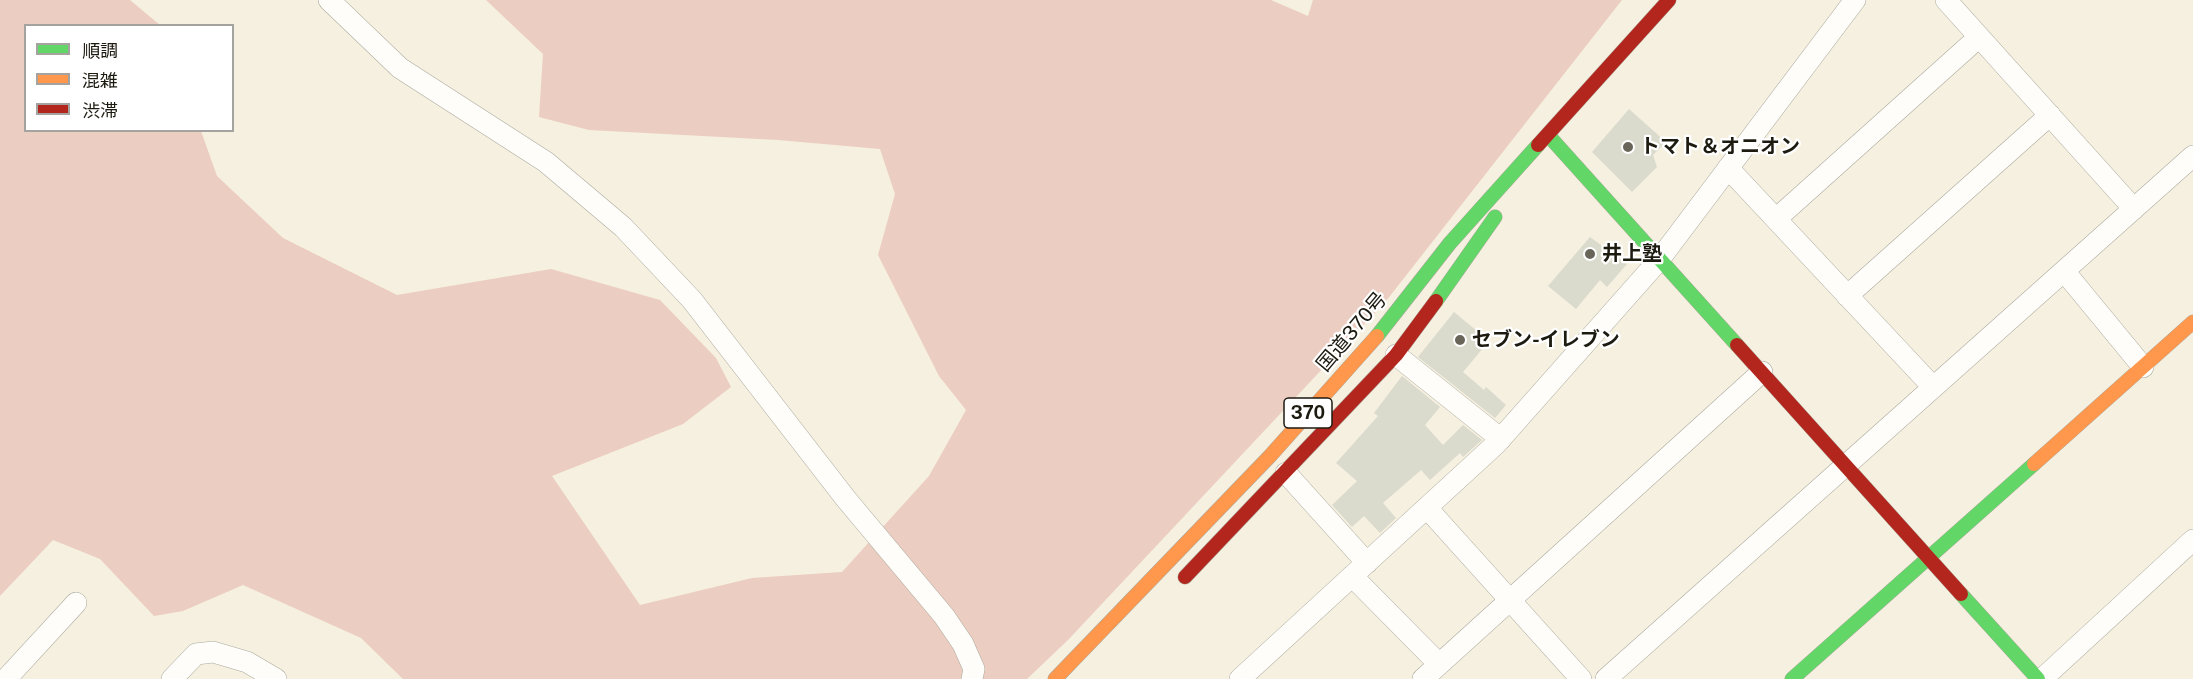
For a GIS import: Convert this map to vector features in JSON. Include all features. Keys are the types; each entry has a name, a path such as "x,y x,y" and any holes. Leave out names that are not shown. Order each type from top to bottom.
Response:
{"main road":[{"name":"国道370号","path":"1055,679 1270,456 1374,339 1450,243 1669,0"},
{"name":"国道370号","path":"1177,585 1396,355 1467,258 1548,135"},
{"path":"1548,135 2040,679"},
{"path":"1792,679 2193,322"}],"street":[{"path":"328,0 400,68 546,162 623,227 684,291 846,499 944,616 963,644 974,669 972,679"},
{"path":"1240,679 1501,439 1659,260 1855,0"},
{"path":"1946,0 2134,209"},
{"path":"1776,219 1979,37"},
{"path":"1847,296 2050,115"},
{"path":"1606,679 2193,156"},
{"path":"1728,168 1933,387"},
{"path":"2064,271 2142,367"},
{"path":"1396,355 1501,439"},
{"path":"1423,679 1762,372"},
{"path":"1286,473 1360,569 1439,664"},
{"path":"1427,508 1581,679"},
{"path":"2040,679 2193,540"},
{"path":"6,679 76,603"},
{"path":"172,679 196,654 213,652 247,662 276,679"}],"shaded area":[{"path":"0,0 130,0 159,24 24,24 24,132 201,132 217,176 283,238 397,295 551,269 660,300 716,358 731,387 683,424 552,476 640,605 752,578 842,572 929,476 966,410 939,376 878,255 895,194 880,149 778,140 589,130 539,117 543,54 486,0 1271,0 1308,16 1313,0 1622,0 1386,301 1068,640 1027,679 403,679 361,638 243,585 183,611 154,616 100,559 53,540 0,596"}],"building":[{"name":"トマト＆オニオン","path":"1629,109 1666,142 1653,155 1657,167 1632,192 1592,152"},
{"path":"1590,237 1627,264 1607,287 1600,280 1576,309 1548,286"},
{"path":"1454,312 1489,341 1463,372 1484,390 1486,387 1506,405 1495,418 1418,357"},
{"path":"1402,376 1440,407 1425,425 1443,445 1463,425 1482,440 1463,457 1460,453 1430,480 1421,470 1383,503 1396,518 1380,533 1364,516 1352,527 1332,505 1357,481 1336,463 1378,416 1374,413"}],"traffic: fast":[{"path":"1548,135 1737,345"},
{"path":"1377,336 1450,243 1538,145"},
{"path":"1436,301 1495,217"},
{"path":"1792,679 2034,464"},
{"path":"1961,594 2038,679"}],"traffic: slow":[{"path":"2034,464 2193,322"},
{"path":"1055,679 1270,456 1377,336"}],"traffic: jam":[{"path":"1538,145 1669,0"},
{"path":"1185,577 1396,355 1436,301"},
{"path":"1737,345 1961,594"}],"place":[{"name":"トマト＆オニオン","path":"1628,147"},
{"name":"井上塾","path":"1590,254"},
{"name":"セブン-イレブン","path":"1460,340"}]}
